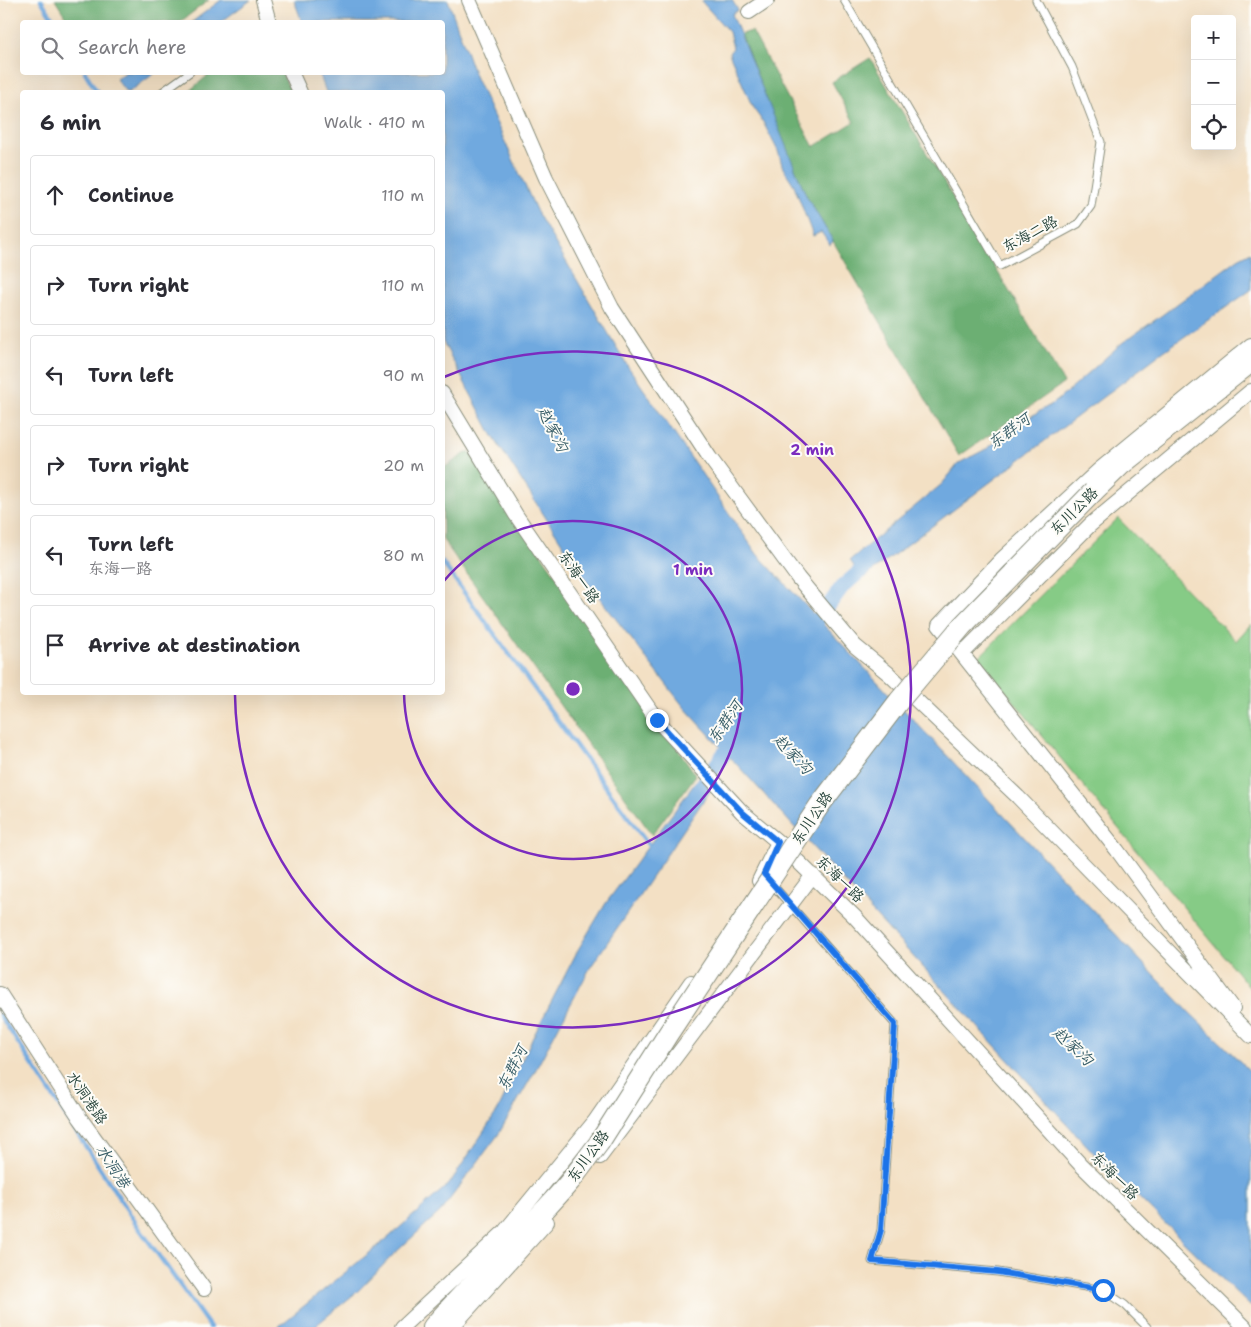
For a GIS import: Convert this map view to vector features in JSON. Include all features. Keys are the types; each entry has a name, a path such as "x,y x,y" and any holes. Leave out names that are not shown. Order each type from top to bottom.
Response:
{"street":[{"path":"263,0 266,20"},
{"path":"469,0 546,178 612,308 710,458 798,578 855,646 889,674 1018,797 1251,1036"},
{"path":"749,12 767,0"},
{"path":"292,75 299,90"},
{"path":"1251,345 1099,470 1001,560 939,625 1117,850 1251,1032"},
{"name":"东川公路","path":"433,1327 457,1298 556,1198 572,1179 599,1143 819,806 899,701 962,626 1120,466 1251,362"},
{"path":"962,654 1090,526 1251,391"},
{"name":"东海一路","path":"445,398 516,515 657,720 742,812 778,842 856,917 1080,1164 1246,1327"},
{"path":"402,1327 505,1231 595,1121 764,874 778,842"},
{"path":"452,1327 576,1190 812,875"},
{"name":"水洞港路","path":"0,994 80,1118 204,1289"}],"lane":[{"name":"东海二路","path":"844,0 1000,266 1078,224 1091,206 1101,142 1072,67 1036,0"},
{"path":"165,90 186,75"},
{"path":"764,874 895,1024 881,1230 872,1261 998,1272 1103,1290 1125,1305 1147,1327"}],"green space":[{"path":"55,0 209,0 183,20 68,20"},
{"path":"752,31 814,147 854,122 832,82 870,58 1064,383 959,456 806,195 741,34"},
{"path":"208,75 283,75 290,90 190,90"},
{"path":"469,451 696,775 652,835 445,543 445,467"},
{"path":"1118,518 1236,641 1251,624 1251,989 978,658"}],"water":[{"path":"221,0 251,0 224,20 195,20"},
{"name":"赵家沟","path":"294,0 448,0 475,76 537,212 627,365 757,554 1189,1012 1251,1072 1251,1307 1101,1161 684,707 588,583 494,438 445,346 445,90 325,90 320,75 445,75 445,20 301,20"},
{"path":"703,0 732,0 738,10 732,14 806,195 833,241 830,245 821,232 813,236 794,185 783,168 778,151 763,122 753,108 729,53 733,48 729,32 702,2"},
{"path":"122,75 152,75 132,90 124,90 116,79"},
{"path":"1251,252 1251,290 1164,351 862,579 850,560 942,484 959,463 988,448 1023,421 1057,401 1122,343 1238,259"},
{"path":"701,775 712,788 590,968 535,1071 498,1135 441,1211 395,1253 358,1291 314,1327 278,1327 389,1237 450,1183 498,1110 579,948 606,903"}],"waterway":[{"path":"41,0 54,20"},
{"path":"87,75 96,90"},
{"name":"东群河","path":"807,635 842,587 872,561"},
{"path":"445,566 652,850"},
{"name":"东群河","path":"701,787 736,736"},
{"name":"水洞港","path":"0,1015 139,1228 210,1327"}],"route":[{"path":"657,720 742,812 778,842 764,874 895,1024 881,1230 872,1261 998,1272 1103,1290"}]}
